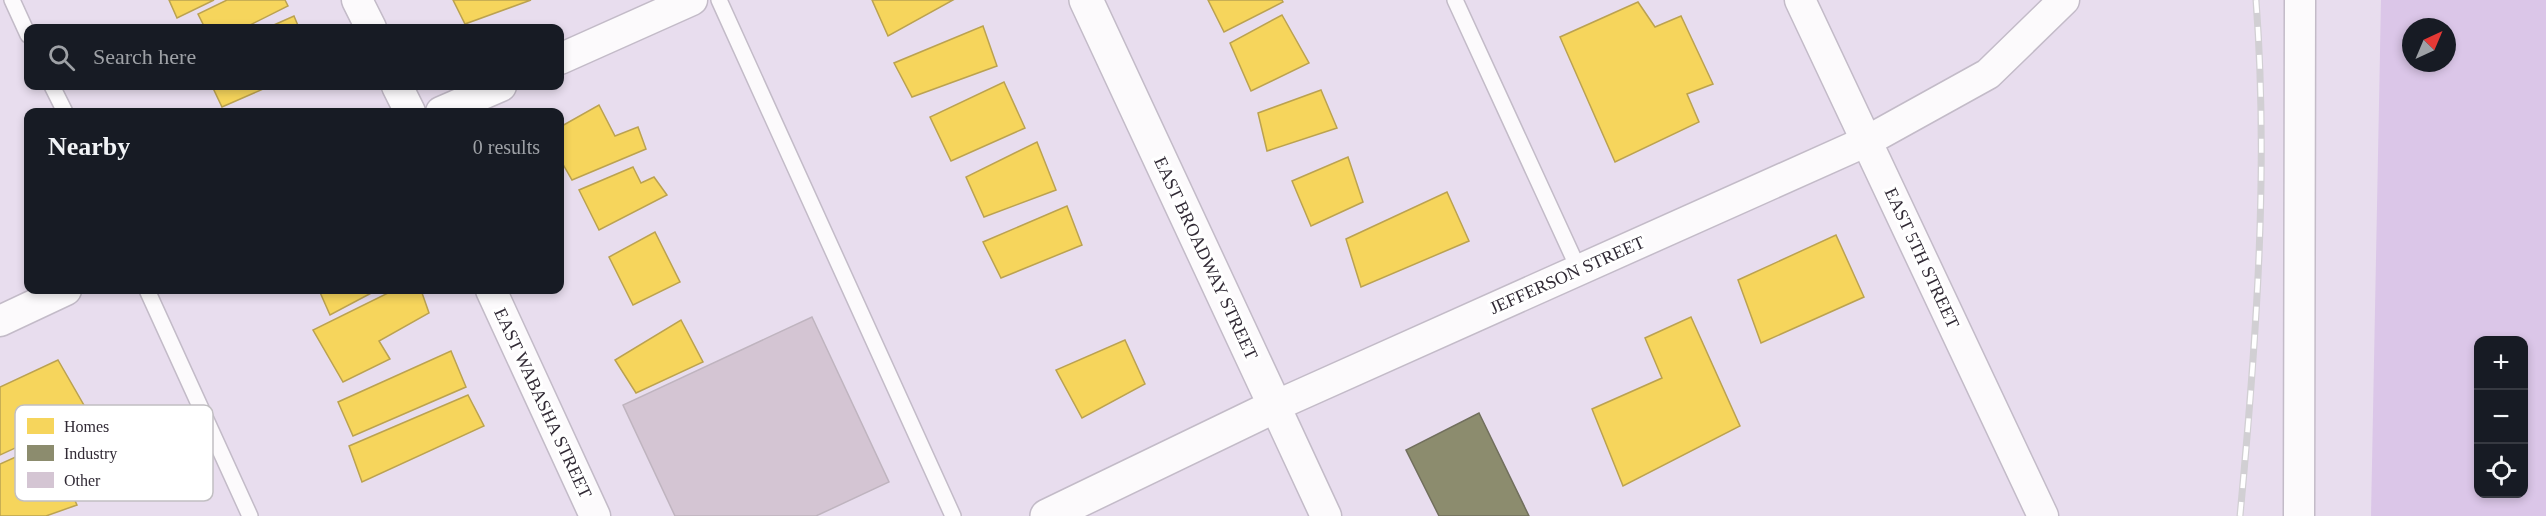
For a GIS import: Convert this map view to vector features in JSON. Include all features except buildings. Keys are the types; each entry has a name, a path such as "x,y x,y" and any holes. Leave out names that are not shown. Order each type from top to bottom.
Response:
{"street":[{"path":"357,0 369,24"},
{"path":"564,57 692,0"},
{"name":"EAST BROADWAY STREET","path":"1086,0 1326,516"},
{"name":"EAST 5TH STREET","path":"1800,0 2043,516"},
{"name":"JEFFERSON STREET","path":"1047,516 1275,406 1867,141 1988,74 2064,0"},
{"path":"2299,516 2300,0"},
{"path":"400,90 408,108"},
{"path":"450,108 492,90"},
{"path":"0,321 57,294"},
{"name":"EAST WABASHA STREET","path":"493,294 595,516"}],"lane":[{"path":"12,0 24,26"},
{"path":"719,0 953,516"},
{"path":"1455,0 1579,270"},
{"path":"54,90 63,108"},
{"path":"149,294 199,405"},
{"path":"213,435 250,516"}],"shaded area":[{"path":"2381,0 2546,0 2546,516 2371,516"}],"railway":[{"path":"2240,516 2256,323 2261,194 2260,65 2256,0"}]}
